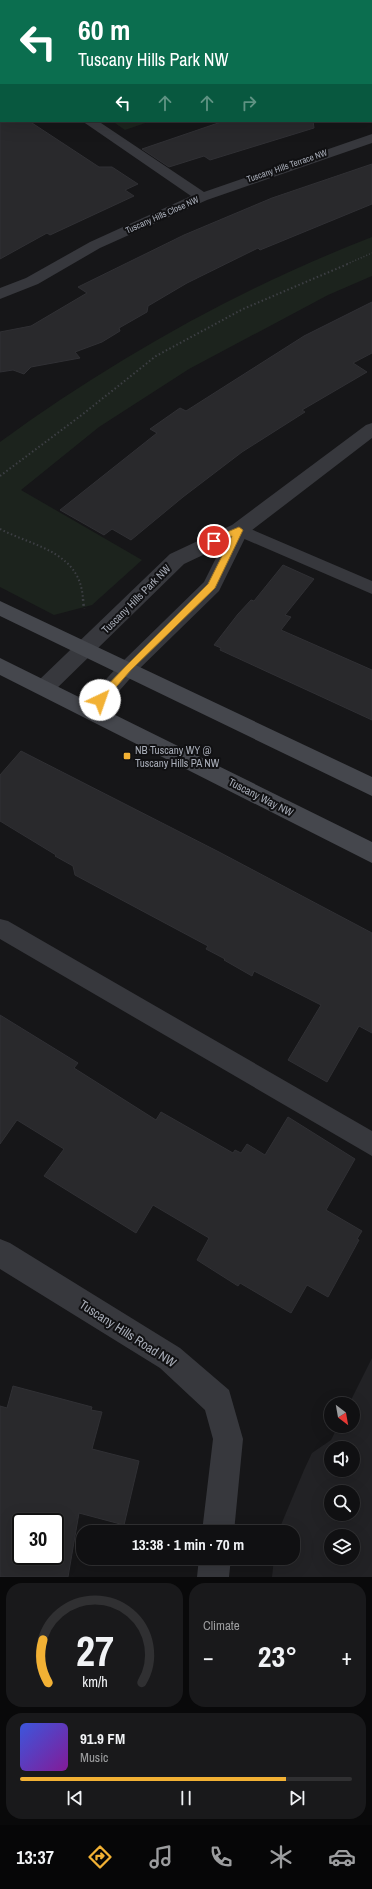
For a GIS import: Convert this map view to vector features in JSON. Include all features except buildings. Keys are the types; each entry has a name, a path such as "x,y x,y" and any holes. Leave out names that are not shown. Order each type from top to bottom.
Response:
{"street":[{"name":"Tuscany Hills Close NW","path":"90,122 202,197"},
{"name":"Tuscany Hills Terrace NW","path":"202,197 272,171 372,138"},
{"name":"Tuscany Hills Close NW","path":"0,294 32,281 95,245 202,197"},
{"name":"Tuscany Hills Park NW","path":"45,687 177,559 239,530 370,432"},
{"name":"Tuscany Hills Park NW","path":"90,710 128,668 212,586 239,530"},
{"path":"0,608 128,668 372,787"},
{"name":"Tuscany Way NW","path":"0,666 45,687 372,853"},
{"name":"Tuscany Hills Road NW","path":"0,1253 170,1358 218,1401 228,1439 219,1525"},
{"path":"213,1577 214,1565"}],"lane":[{"path":"239,530 372,588"},
{"path":"0,928 372,1144"}],"path":[{"path":"0,476 83,414 156,356 243,309 372,253"},
{"path":"0,529 22,541 52,551 68,561 77,572 85,599 84,611"}],"shaded area":[{"path":"113,122 148,122 125,130"},
{"path":"372,237 372,276 328,295 189,369 99,427 21,490 142,560 92,605 54,615 0,587 0,442 43,411 133,354 226,302 323,257"},
{"path":"372,1358 372,1577 272,1577 273,1565 300,1565 300,1525 281,1525 312,1453 324,1445 324,1477 360,1477 360,1441 330,1441 334,1433 360,1433 360,1397 352,1397"}],"place":[{"name":"NB Tuscany WY @ Tuscany Hills PA NW","path":"127,756"}],"route":[{"path":"100,700 128,668 212,586 239,530 214,541"}]}
